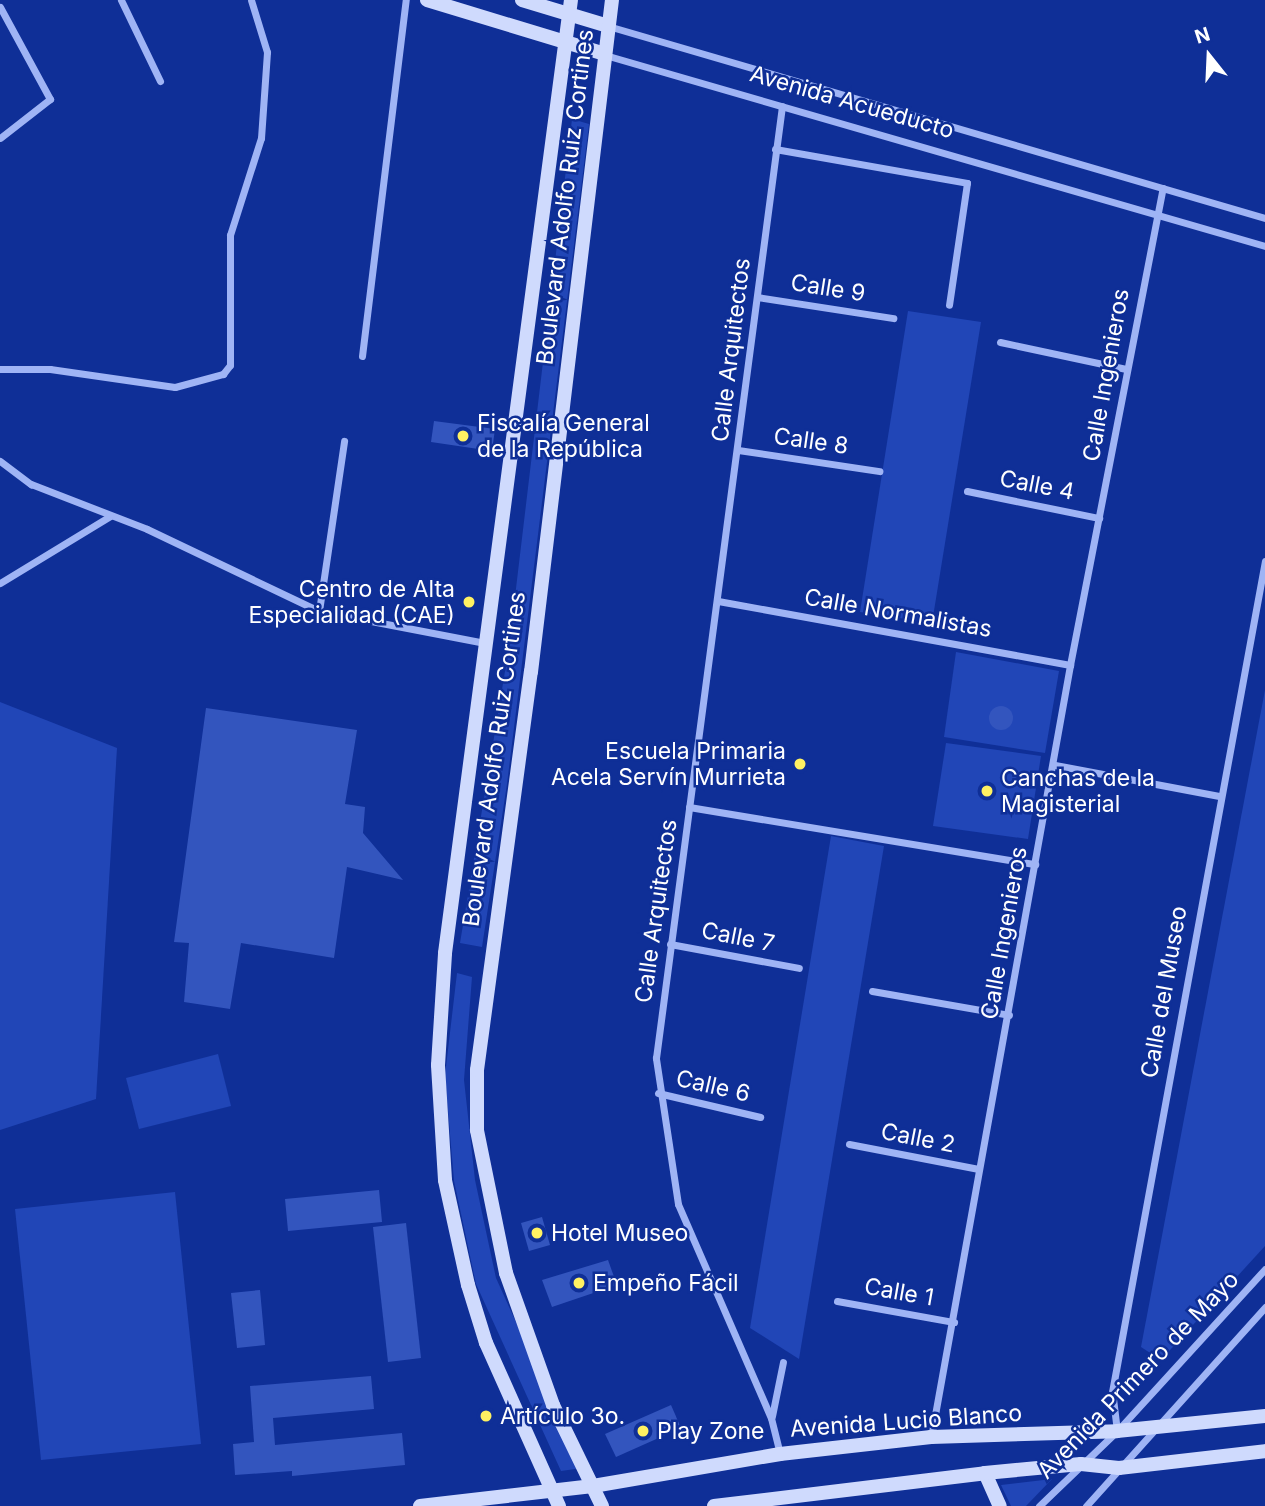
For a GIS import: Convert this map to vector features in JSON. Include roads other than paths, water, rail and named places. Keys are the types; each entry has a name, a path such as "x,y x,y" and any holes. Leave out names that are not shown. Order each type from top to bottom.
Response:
{"main road":[{"name":"Avenida Acueducto","path":"427,0 605,54"},
{"name":"Avenida Acueducto","path":"522,0 570,7 608,26"},
{"name":"Boulevard Adolfo Ruiz Cortines","path":"602,1506 553,1405 506,1273 479,1143 477,1070 532,659 611,0"},
{"name":"Boulevard Adolfo Ruiz Cortines","path":"559,1506 483,1331 445,1180 439,1123 445,953 570,7"},
{"name":"Avenida Lucio Blanco","path":"420,1506 552,1492 780,1454 931,1437 1117,1431 1265,1416"},
{"path":"714,1506 792,1500 985,1473 1082,1464 1119,1468 1265,1451"},
{"path":"985,1473 1000,1506"}],"street":[{"path":"121,0 160,80"},
{"path":"0,369 50,369 175,387 223,374 230,365 230,235 261,138 267,52 251,0"},
{"path":"362,356 406,0"},
{"path":"0,7 50,99 0,138"},
{"name":"Avenida Acueducto","path":"608,26 1265,218"},
{"name":"Avenida Acueducto","path":"605,54 1265,246"},
{"name":"Calle Arquitectos","path":"780,1454 771,1418 678,1204 658,1093 656,1058 782,106"},
{"path":"775,149 967,183 949,305"},
{"name":"Calle Ingenieros","path":"931,1437 1055,765 1070,665 1163,188"},
{"name":"Calle 9","path":"757,297 893,318"},
{"path":"1000,342 1126,369"},
{"path":"319,611 344,441"},
{"name":"Calle 8","path":"738,450 879,471"},
{"path":"0,461 31,484 147,529 319,611 485,643"},
{"name":"Calle 4","path":"967,491 1099,518"},
{"path":"0,583 110,516"},
{"name":"Calle del Museo","path":"1117,1431 1112,1392 1219,796 1265,561"},
{"name":"Calle Normalistas","path":"718,601 1070,665"},
{"path":"1055,765 1219,796"},
{"path":"689,807 1035,864"},
{"name":"Calle 7","path":"670,944 799,968"},
{"path":"872,990 1009,1015"},
{"name":"Calle 6","path":"658,1093 760,1117"},
{"name":"Calle 2","path":"849,1144 979,1169"},
{"name":"Avenida Primero de Mayo","path":"1039,1506 1117,1431 1265,1269"},
{"name":"Calle 1","path":"836,1301 954,1322"},
{"name":"Avenida Primero de Mayo","path":"1090,1504 1119,1468 1265,1307"},
{"path":"771,1418 783,1362"}],"place":[{"name":"Fiscalía General de la República","path":"463,436"},
{"name":"Centro de Alta Especialidad (CAE)","path":"469,602"},
{"name":"Escuela Primaria Acela Servín Murrieta","path":"800,764"},
{"name":"Canchas de la Magisterial","path":"987,791"},
{"name":"Hotel Museo","path":"537,1233"},
{"name":"Empeño Fácil","path":"579,1283"},
{"name":"Artículo 3o.","path":"486,1416"},
{"name":"Play Zone","path":"643,1431"}]}
